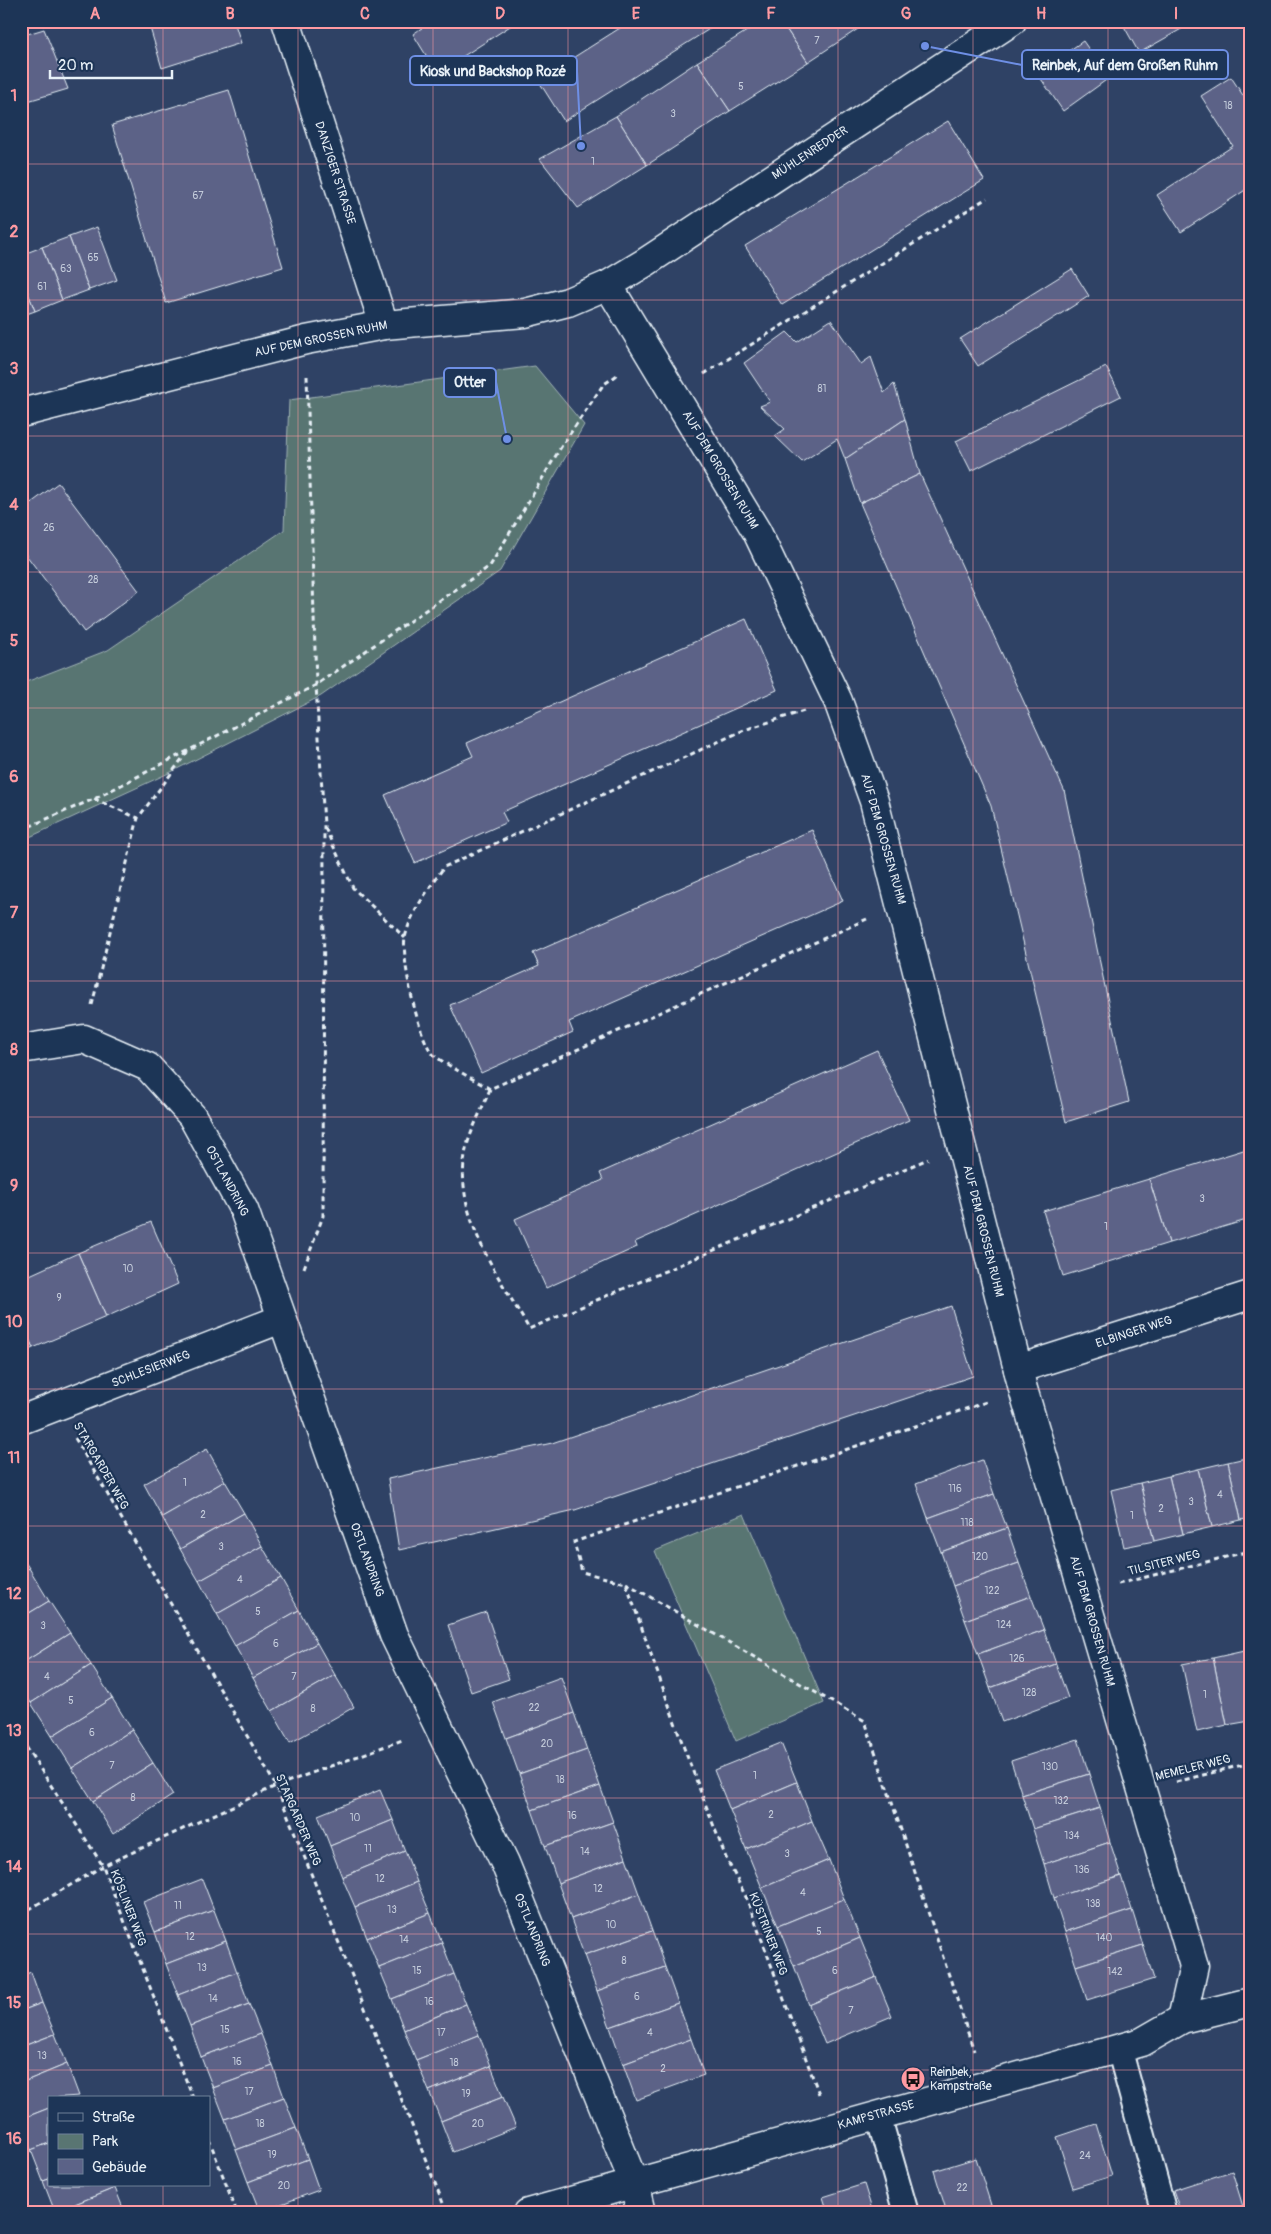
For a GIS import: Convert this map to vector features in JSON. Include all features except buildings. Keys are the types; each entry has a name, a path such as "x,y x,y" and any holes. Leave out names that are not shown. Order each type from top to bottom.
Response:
{"street":[{"name":"DANZIGER STRASSE","path":"286,21 384,325"},
{"name":"MÜHLENREDDER","path":"608,285 1012,21"},
{"name":"AUF DEM GROSSEN RUHM","path":"21,413 306,340 384,325 525,314 568,302 608,285 757,532 838,700 874,801 902,904 960,1145 1021,1379 1194,1966 1182,2019"},
{"path":"21,1049 84,1039"},
{"name":"OSTLANDRING","path":"84,1039 148,1067 192,1116 244,1210 394,1635 505,1863 634,2182 641,2213"},
{"name":"ELBINGER WEG","path":"1021,1379 1250,1295"},
{"name":"SCHLESIERWEG","path":"21,1420 281,1319"},
{"name":"KAMPSTRASSE","path":"528,2213 1142,2042 1182,2019 1250,2002"}],"lane":[{"path":"1119,2048 1164,2213"},
{"path":"878,2115 906,2213"}],"path":[{"path":"674,393 987,198"},
{"path":"303,1269 323,1216 324,825 316,685 306,340"},
{"path":"21,830 94,799 316,685 490,566 561,447 603,385 649,353"},
{"path":"490,1089 432,1053 417,1021 408,975 405,938 420,901 444,867 744,730 838,700"},
{"path":"84,1039 138,818 188,751"},
{"path":"94,799 138,818"},
{"path":"324,825 353,888 405,938"},
{"path":"902,904 490,1089 468,1144 463,1182 472,1226 529,1329 960,1145"},
{"path":"986,2085 865,1721 626,1583 582,1572 574,1542 1021,1379"},
{"name":"STARGARDER WEG","path":"56,1406 276,1786 447,2213"},
{"name":"TILSITER WEG","path":"1083,1592 1250,1551"},
{"name":"KÜSTRINER WEG","path":"626,1583 684,1748 726,1858 746,1896 831,2128"},
{"path":"21,1914 103,1866 276,1786 439,1726"},
{"name":"KÖSLINER WEG","path":"21,1739 103,1866 192,2096"},
{"name":"MEMELER WEG","path":"1141,1790 1250,1763"},
{"path":"210,2142 237,2213"}],"green space":[{"path":"535,366 584,425 500,571 321,696 171,772 21,841 21,684 108,650 284,530 289,400"},
{"path":"744,1514 824,1703 736,1741 655,1551"}],"place":[{"name":"Reinbek, Auf dem Großen Ruhm","path":"925,46"},
{"name":"Kiosk und Backshop Rozé","path":"581,146"},
{"name":"Otter","path":"507,439"},
{"name":"Reinbek, Kampstraße","path":"913,2079"}]}
